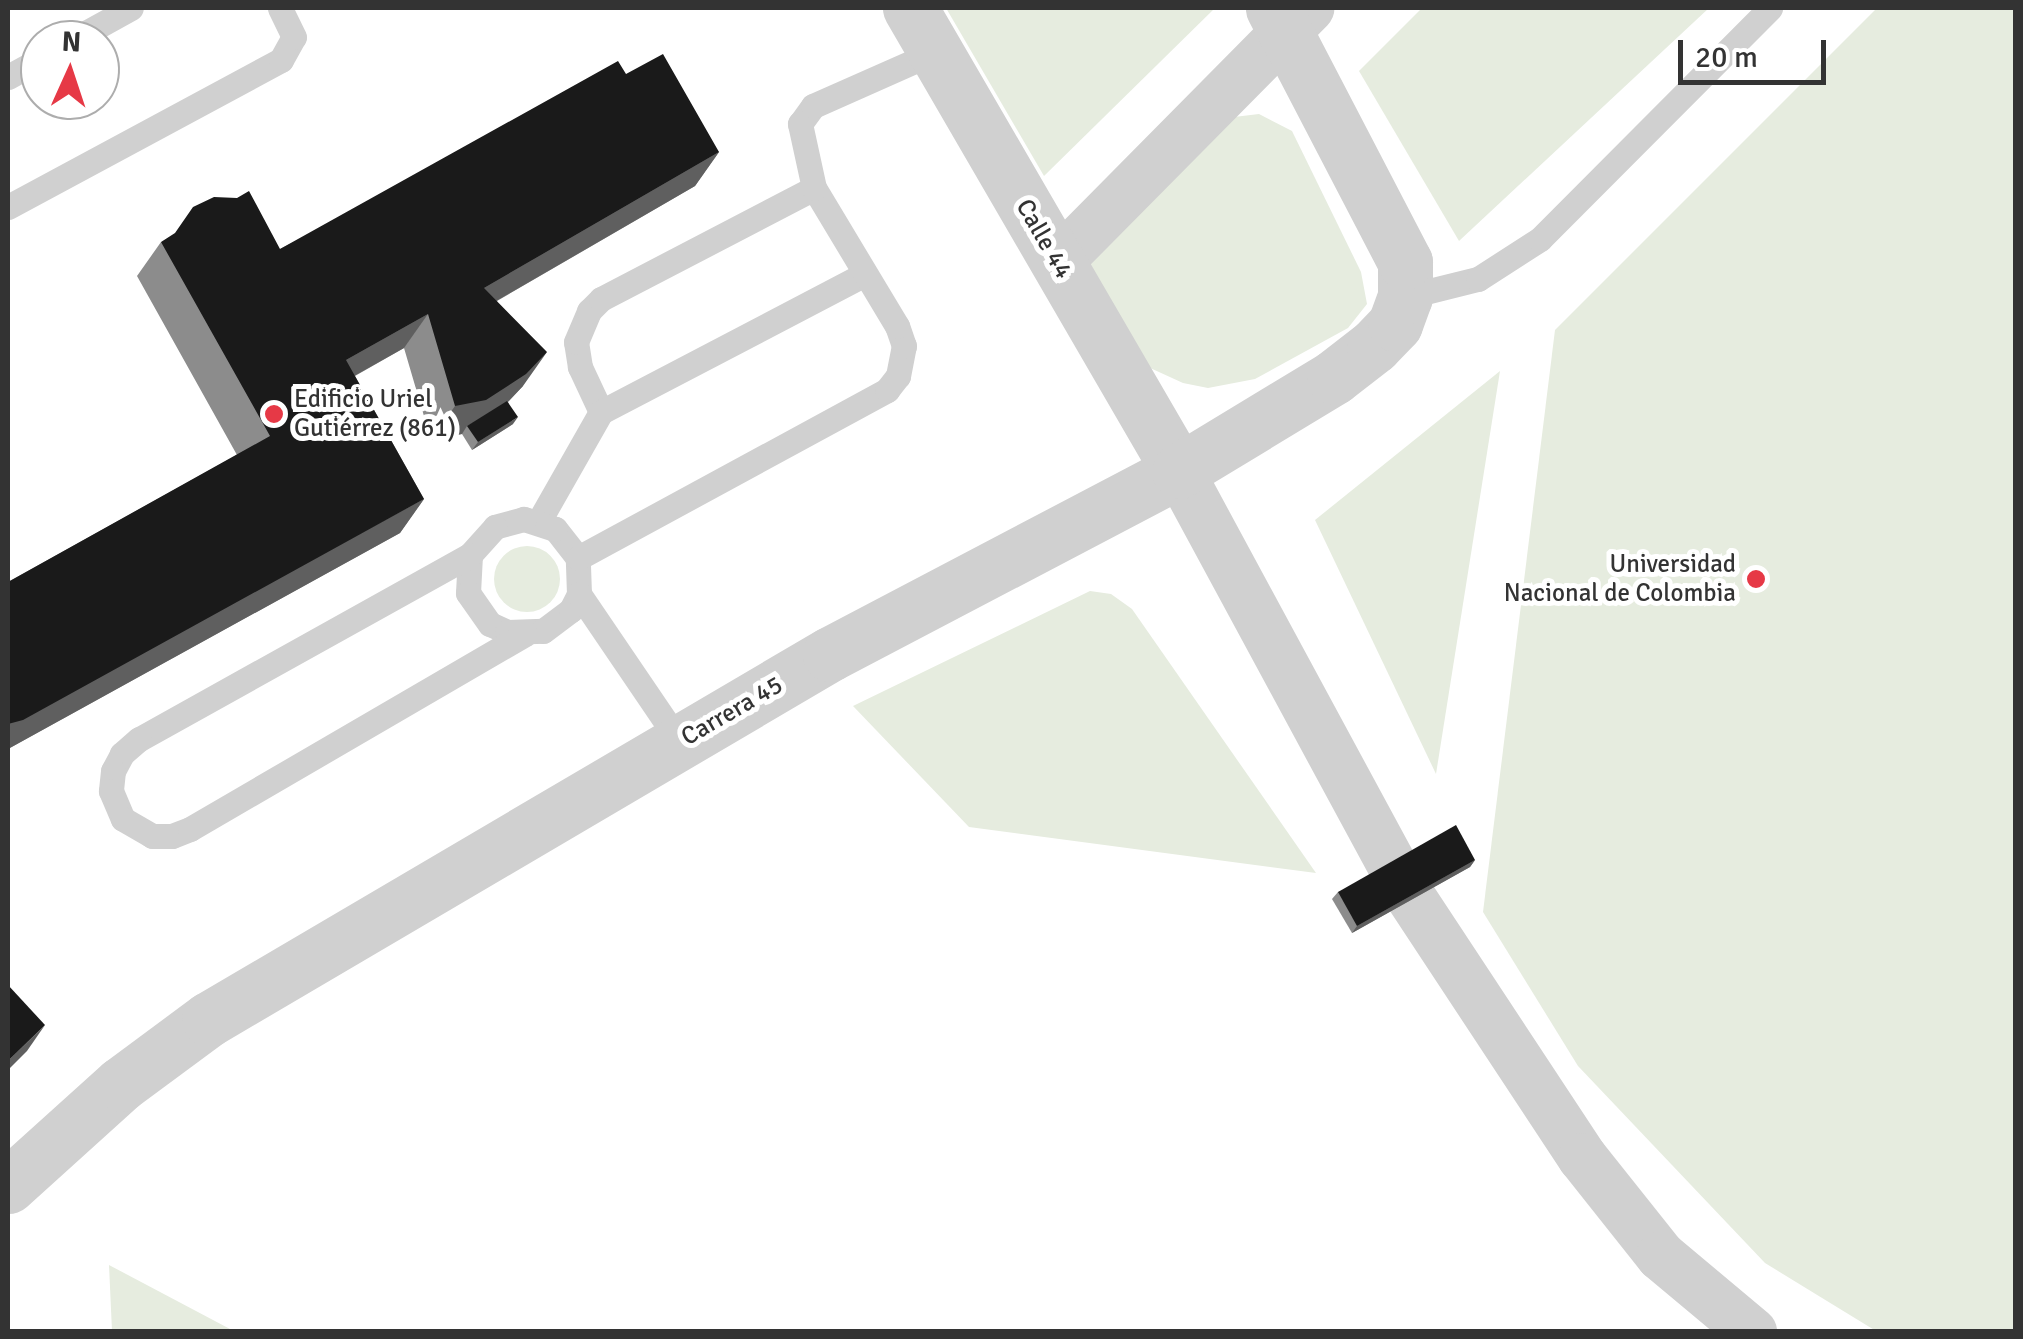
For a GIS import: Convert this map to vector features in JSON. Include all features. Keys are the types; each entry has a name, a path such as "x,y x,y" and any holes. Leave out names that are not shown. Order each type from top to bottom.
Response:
{"street":[{"path":"1057,263 1289,15 1405,262 1405,298"},
{"name":"Calle 44","path":"922,30 1179,470"},
{"name":"Carrera 45","path":"8,1186 122,1084 209,1019 830,654 1179,470 1334,377 1395,324 1405,298"},
{"path":"1179,470 1402,882 1582,1158 1661,1256 1752,1332"}],"lane":[{"path":"8,207 281,60 294,37 280,8"},
{"path":"1405,298 1478,279 1540,239 1770,8"},
{"path":"578,558 887,390 898,376 904,346 814,188 801,139 803,114 922,30"},
{"path":"601,412 580,367 576,342 589,310 602,299 814,188"},
{"path":"538,522 601,412 865,274"},
{"path":"579,594 558,622 525,634 190,829 172,836 152,836 123,819 111,791 113,771 122,754 140,739 470,555 495,527 524,519 538,522 569,541 578,558 579,594 679,742"},
{"path":"470,555 468,593 477,610 490,624 525,634"}],"shaded area":[{"path":"946,8 1215,8 1044,176"},
{"path":"1422,8 1709,8 1459,241 1359,71"},
{"path":"1877,8 2015,8 2015,1331 1876,1331 1765,1263 1578,1066 1483,912 1555,330"},
{"path":"1259,114 1292,131 1361,272 1367,304 1348,328 1255,379 1208,388 1183,383 1148,367 1083,268 1234,117"},
{"path":"1500,371 1436,774 1315,520"},
{"path":"527,546 551,555 560,579 551,603 527,612 503,603 494,579 503,555"},
{"path":"1090,591 1111,594 1132,609 1316,873 969,827 853,706"},
{"path":"109,1265 230,1329 229,1331 112,1331"}],"building":[{"name":"Edificio Uriel Gutiérrez (861)","path":"663,54 719,152 484,288 547,352 526,374 486,400 455,406 428,314 346,360 424,499 23,720 8,724 8,582 270,436 161,242 175,233 193,207 214,197 237,198 249,191 280,249 618,61 626,74"},
{"name":"Edificio Uriel Gutiérrez (861)","path":"507,401 518,417 478,442 467,426"},
{"path":"1456,825 1475,860 1357,926 1338,892"},
{"path":"8,985 45,1025 8,1061"}],"place":[{"name":"Edificio Uriel Gutiérrez (861)","path":"274,414"},
{"name":"Universidad Nacional de Colombia","path":"1756,579"}]}
